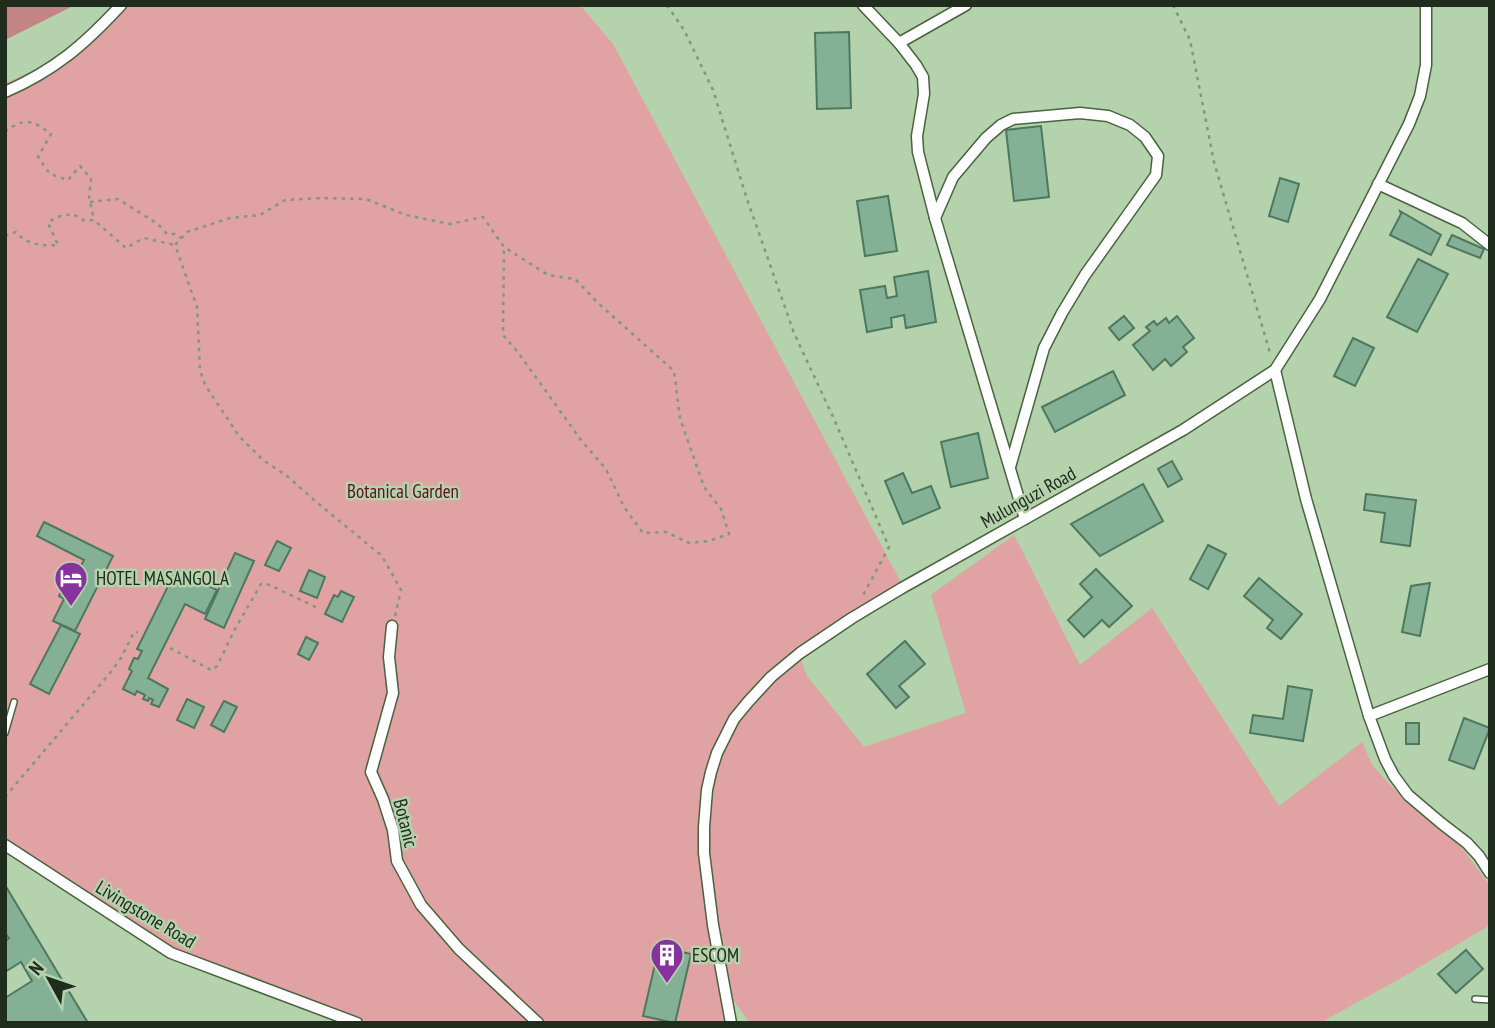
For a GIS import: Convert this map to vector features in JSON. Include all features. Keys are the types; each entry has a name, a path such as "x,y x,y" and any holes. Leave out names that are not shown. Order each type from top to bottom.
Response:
{"street":[{"path":"5,92 65,59 121,5"},
{"path":"863,5 899,43 923,77 924,94 918,121 917,144 935,218 1025,519"},
{"path":"899,43 967,5"},
{"name":"Mulunguzi Road","path":"731,1023 713,925 705,853 705,814 711,772 734,719 771,677 800,653 852,618 1183,430 1275,369 1320,299 1409,124 1420,96 1426,65 1426,5"},
{"path":"935,218 953,177 986,138 1013,119 1080,113 1108,116 1130,125 1145,137 1158,156 1156,175 1085,275 1044,348 1010,467"},
{"path":"1378,184 1462,223 1490,245"},
{"path":"1275,369 1306,499 1369,716 1389,767 1401,788 1468,843 1490,873"},
{"name":"Botanic","path":"392,625 389,657 393,693 371,772 393,830 397,861 421,905 452,940 538,1023"},
{"path":"1369,716 1490,669"},
{"name":"Livingstone Road","path":"5,845 171,953 357,1023"}],"lane":[{"path":"5,733 14,702"},
{"path":"1475,999 1490,1000"}],"path":[{"path":"667,5 684,30 713,90 747,199 794,333 889,547 852,618"},
{"path":"1173,5 1190,40 1214,162 1275,369"},
{"path":"5,132 16,123 37,123 51,134 38,157 50,174 68,180 80,166 91,180 89,197 94,220 125,248 144,237 175,245"},
{"path":"90,202 118,199 158,224 167,234 174,234 181,239"},
{"path":"175,245 187,232 230,218 260,215 285,200 366,199 407,215 450,224 483,217 504,247 548,275 575,279 674,371 680,418 704,487 721,509 729,534 709,541 689,543 666,532 643,533 624,507 606,469 581,440 503,335 504,247"},
{"path":"5,236 16,232 23,240 43,246 58,245 48,223 56,217 73,214 85,221 94,220"},
{"path":"175,245 197,307 200,370 205,385 239,436 263,460 287,476 382,556 401,590 392,625"},
{"path":"170,648 211,670 214,669 261,584 265,583 320,609"},
{"path":"5,797 110,673 133,634 138,632"}],"green space":[{"name":"Botanical Garden","path":"113,5 580,5 613,44 902,584 796,648 807,676 864,747 966,713 931,595 1014,535 1080,665 1152,608 1279,806 1362,742 1373,766 1392,787 1437,822 1463,849 1490,886 1490,925 1320,1023 750,1023 720,982 725,1023 362,1023 172,955 5,840 5,83 67,56"}],"shaded area":[{"path":"5,5 75,5 5,40"}],"building":[{"path":"849,32 851,108 817,109 815,33"},
{"path":"1041,126 1049,197 1014,201 1006,130"},
{"path":"1280,178 1299,184 1288,222 1269,216"},
{"path":"888,196 897,251 865,256 857,201"},
{"path":"1400,211 1441,235 1431,255 1390,235"},
{"path":"1452,235 1484,249 1480,258 1447,245"},
{"path":"1418,259 1448,274 1417,332 1387,317"},
{"path":"928,271 936,322 906,328 904,315 891,318 892,327 867,332 860,290 885,286 887,298 897,296 894,277"},
{"path":"1124,316 1134,328 1119,340 1109,328"},
{"path":"1177,316 1194,338 1183,347 1187,352 1171,366 1165,359 1153,370 1133,345 1150,331 1146,327 1154,321 1157,325 1166,318 1169,323"},
{"path":"1353,338 1374,348 1355,386 1334,376"},
{"path":"1113,371 1125,395 1055,432 1042,407"},
{"path":"978,433 988,478 951,487 941,442"},
{"path":"1172,461 1182,479 1168,487 1158,469"},
{"path":"903,473 912,493 931,486 940,508 903,524 885,481"},
{"path":"1143,484 1163,521 1100,556 1071,524"},
{"path":"1366,494 1416,500 1410,546 1381,542 1385,513 1364,510"},
{"path":"44,522 113,556 75,631 53,621 64,599 59,596 65,584 70,587 84,560 37,536"},
{"path":"277,541 291,548 279,571 265,565"},
{"path":"1208,545 1226,554 1208,589 1190,579"},
{"path":"235,553 254,561 224,628 205,619"},
{"path":"1096,569 1132,606 1109,627 1102,620 1084,637 1068,620 1092,597 1080,584"},
{"path":"176,570 217,590 205,614 185,604 148,678 168,689 159,707 151,704 153,700 149,698 148,701 143,699 145,695 137,691 135,695 123,689 132,671 129,669 134,658 138,659 142,651 137,649"},
{"path":"309,570 325,577 317,598 300,591"},
{"path":"1259,578 1302,614 1281,639 1267,628 1273,620 1244,596"},
{"path":"1430,583 1420,636 1402,632 1411,586"},
{"path":"341,591 354,597 342,622 325,614 334,595 338,597"},
{"path":"61,625 80,634 49,694 30,684"},
{"path":"306,637 318,643 309,660 298,654"},
{"path":"905,641 925,664 899,686 909,697 896,708 867,674"},
{"path":"1288,686 1312,690 1303,741 1250,733 1253,715 1283,719"},
{"path":"187,699 204,707 194,728 177,720"},
{"path":"224,701 237,707 224,732 211,725"},
{"path":"1464,718 1490,728 1474,769 1449,760"},
{"path":"1406,723 1419,723 1419,744 1406,744"},
{"path":"5,885 88,1023 5,1023 5,998 32,981 21,962 5,972 5,941 9,938 5,933"},
{"name":"ESCOM","path":"659,947 691,954 675,1023 643,1016"},
{"path":"1466,950 1483,969 1456,993 1438,974"}],"place":[{"name":"HOTEL MASANGOLA","path":"71,608"},
{"name":"ESCOM","path":"667,985"}]}
